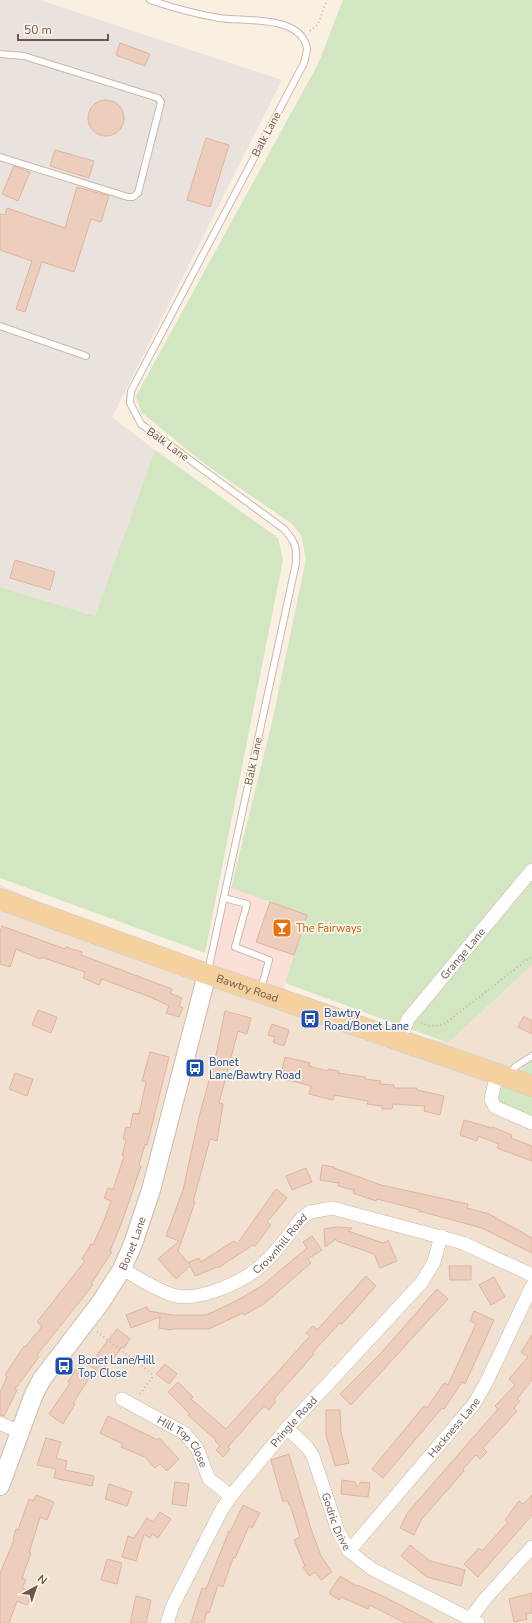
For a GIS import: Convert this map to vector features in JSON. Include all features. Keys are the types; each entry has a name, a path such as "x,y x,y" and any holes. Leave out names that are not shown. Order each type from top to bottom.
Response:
{"main road":[{"name":"Bawtry Road","path":"0,899 260,993 532,1086"},
{"name":"Bonet Lane","path":"0,1486 19,1432 34,1394 42,1379 101,1302 122,1269 140,1227 207,974"}],"street":[{"name":"Grange Lane","path":"399,1041 408,1020 532,870"},
{"path":"502,1075 491,1100 495,1107 532,1122"},
{"name":"Crownhill Road","path":"122,1269 160,1290 177,1296 191,1297 207,1294 251,1274 272,1255 302,1218 310,1212 332,1208 441,1236 474,1248 532,1275"},
{"name":"Pringle Road","path":"167,1623 174,1605 198,1556 222,1509 231,1496 287,1428 422,1282 434,1262 441,1236"},
{"name":"Hackness Lane","path":"349,1551 474,1404 487,1381 532,1286"},
{"name":"Hill Top Close","path":"127,1402 184,1433 197,1448 209,1479 231,1496"},
{"path":"0,1423 19,1432"},
{"name":"Godric Drive","path":"287,1428 307,1447 313,1456 338,1531 349,1551 372,1569 474,1621"},
{"path":"474,1621 485,1599 532,1547"}],"lane":[{"path":"150,0 220,18 278,22 293,29 302,38"},
{"name":"Balk Lane","path":"207,974 294,571 297,549 292,538 284,529 141,424 130,402 131,390 304,63 307,49 302,38"},
{"path":"0,54 24,56 158,98 161,102 138,193 133,197 128,197 0,157"},
{"path":"0,326 86,356"},
{"path":"224,898 247,904 235,947 269,960 260,993"},
{"path":"502,1075 532,1056"}],"path":[{"path":"302,38 318,24 327,0"},
{"path":"408,1020 430,1026 443,1025 532,956"},
{"path":"85,1323 151,1373 152,1378 127,1402"}],"shaded area":[{"path":"0,0 40,0 282,80 112,417 155,450 95,616 0,587"},
{"path":"0,885 207,974 281,1000 448,1043 532,965 532,1623 0,1623"},
{"path":"226,886 307,915 281,1000 207,974"}],"green space":[{"path":"343,0 532,0 532,965 448,1043 285,983 307,915 231,888 272,722 306,559 301,535 292,524 205,464 141,412 136,396 318,64"},
{"path":"155,450 278,538 283,560 205,953 0,878 0,587 95,616"},
{"path":"532,1062 532,1075 520,1071"},
{"path":"503,1087 532,1096 532,1117 504,1107 497,1100 497,1089"}],"building":[{"path":"120,43 150,54 145,66 116,55"},
{"path":"106,100 119,105 124,118 119,131 106,136 93,131 88,118 93,105"},
{"path":"206,138 229,145 210,207 187,200"},
{"path":"55,150 94,161 89,178 50,166"},
{"path":"14,166 30,172 18,201 2,194"},
{"path":"77,187 109,196 101,222 91,219 74,272 42,262 25,312 16,309 32,261 0,250 0,214 5,215 7,208 65,228"},
{"path":"15,560 55,572 50,590 10,578"},
{"name":"The Fairways","path":"270,902 307,915 294,955 256,942"},
{"path":"2,926 65,949 66,947 82,952 81,955 172,989 170,993 182,998 179,1006 183,1008 179,1017 166,1013 169,1006 150,997 102,979 99,985 83,978 85,972 41,957 40,959 16,949 10,967 0,964 0,932"},
{"path":"38,1010 57,1017 51,1033 32,1025"},
{"path":"225,1011 251,1018 247,1034 238,1031 219,1103 223,1104 217,1141 210,1139 193,1202 195,1202 178,1251 190,1265 189,1262 199,1258 201,1262 234,1241 237,1244 276,1189 287,1198 267,1222 271,1225 255,1246 253,1245 218,1268 217,1267 195,1276 190,1266 176,1279 158,1259 179,1241 166,1236 183,1190 199,1117 216,1055"},
{"path":"524,1016 532,1021 532,1034 518,1027"},
{"path":"272,1024 289,1030 284,1046 273,1042 275,1037 268,1035"},
{"path":"150,1052 169,1057 147,1145 145,1144 139,1165 141,1166 122,1222 110,1251 112,1252 91,1284 93,1285 37,1355 39,1357 15,1389 17,1390 4,1416 0,1415 0,1392 7,1377 5,1375 24,1346 25,1347 42,1326 37,1322 85,1261 82,1259 91,1244 93,1245 105,1218 111,1201 104,1198 108,1188 113,1190 124,1156 122,1155 126,1140 123,1139 126,1127 130,1128 133,1113 139,1114 146,1082 142,1081"},
{"path":"285,1057 310,1063 309,1066 328,1071 328,1069 339,1071 338,1073 381,1081 380,1084 394,1085 394,1088 417,1088 417,1090 444,1096 440,1115 424,1111 425,1106 393,1104 392,1109 382,1109 382,1106 367,1104 368,1101 334,1095 333,1100 309,1094 311,1086 280,1078"},
{"path":"15,1073 33,1079 27,1096 9,1089"},
{"path":"464,1120 492,1128 493,1127 512,1135 511,1138 532,1146 532,1161 497,1148 499,1144 478,1136 477,1141 460,1135"},
{"path":"322,1165 334,1167 381,1185 468,1204 467,1208 489,1214 532,1238 532,1253 482,1228 377,1199 376,1201 353,1193 354,1190 338,1186 339,1183 320,1180"},
{"path":"306,1168 312,1182 292,1190 286,1176"},
{"path":"336,1227 352,1228 348,1231 383,1243 388,1240 397,1261 380,1268 374,1254 337,1241 336,1239 325,1247 324,1229"},
{"path":"312,1236 322,1250 308,1259 311,1263 264,1304 244,1315 243,1313 209,1329 171,1330 159,1328 160,1317 131,1328 126,1315 147,1307 149,1311 172,1315 206,1315 236,1301 263,1285 307,1248 303,1242"},
{"path":"449,1266 471,1266 471,1280 450,1280"},
{"path":"366,1276 376,1286 342,1324 340,1323 312,1353 314,1354 274,1399 276,1401 269,1410 264,1406 228,1447 230,1449 223,1457 216,1450 220,1446 215,1441 216,1440 188,1415 190,1414 168,1392 178,1382 193,1397 191,1399 226,1429 310,1336 306,1333 313,1326 317,1330"},
{"path":"494,1277 505,1297 491,1305 479,1285"},
{"path":"437,1289 448,1299 351,1405 340,1394 381,1353"},
{"path":"474,1311 494,1320 465,1384 462,1382 444,1409 442,1408 383,1478 372,1469 424,1406 427,1408 444,1383 448,1385 476,1324 470,1321"},
{"path":"117,1329 130,1339 124,1348 122,1347 102,1374 89,1365"},
{"path":"532,1335 532,1380 517,1399 520,1401 514,1408 517,1411 483,1448 487,1452 480,1459 476,1455 463,1469 464,1471 421,1520 414,1535 400,1528 408,1512 498,1409 495,1406 515,1385 509,1379 528,1357 521,1352"},
{"path":"165,1364 177,1374 169,1384 156,1374"},
{"path":"79,1365 92,1374 73,1403 75,1404 63,1424 49,1414 70,1383 68,1382"},
{"path":"326,1410 340,1410 341,1432 349,1463 335,1466 326,1435"},
{"path":"108,1416 158,1440 159,1438 179,1459 167,1471 160,1464 155,1468 145,1457 121,1447 123,1444 100,1433"},
{"path":"46,1438 61,1442 56,1458 67,1461 65,1470 94,1476 92,1486 54,1478 56,1469 37,1465"},
{"path":"289,1454 311,1529 321,1556 332,1572 321,1580 315,1572 309,1576 303,1567 305,1566 294,1540 300,1537 290,1505 287,1500 283,1502 271,1460"},
{"path":"342,1480 355,1482 357,1487 361,1482 370,1483 368,1497 341,1494"},
{"path":"175,1482 189,1484 186,1506 172,1504"},
{"path":"109,1484 132,1492 127,1506 105,1499"},
{"path":"36,1495 54,1502 47,1520 40,1517 29,1553 31,1553 22,1578 26,1580 22,1588 32,1592 27,1605 17,1601 9,1623 0,1623 0,1573 29,1499 33,1501"},
{"path":"532,1495 532,1515 478,1577 464,1564 479,1548 482,1551 508,1522 505,1520 519,1501 523,1504"},
{"path":"243,1505 260,1513 252,1528 249,1526 235,1558 233,1558 223,1587 218,1585 209,1613 207,1612 204,1623 191,1623 202,1588 206,1589 229,1531 230,1532"},
{"path":"160,1512 171,1519 158,1538 152,1534 150,1538 144,1534 136,1561 122,1557 128,1536 134,1538 147,1518 153,1522"},
{"path":"410,1545 430,1561 465,1570 461,1586 427,1577 401,1556"},
{"path":"107,1559 122,1563 117,1584 101,1580"},
{"path":"340,1576 356,1586 357,1585 385,1597 434,1623 405,1623 370,1605 368,1609 341,1597 339,1600 329,1593"},
{"path":"532,1593 532,1613 526,1614 527,1619 514,1622 509,1599"},
{"path":"136,1596 151,1600 146,1623 130,1623"}],"place":[{"name":"The Fairways","path":"282,928"},
{"name":"Bawtry Road/Bonet Lane","path":"310,1019"},
{"name":"Bonet Lane/Bawtry Road","path":"195,1068"},
{"name":"Bonet Lane/Hill Top Close","path":"64,1366"}]}
